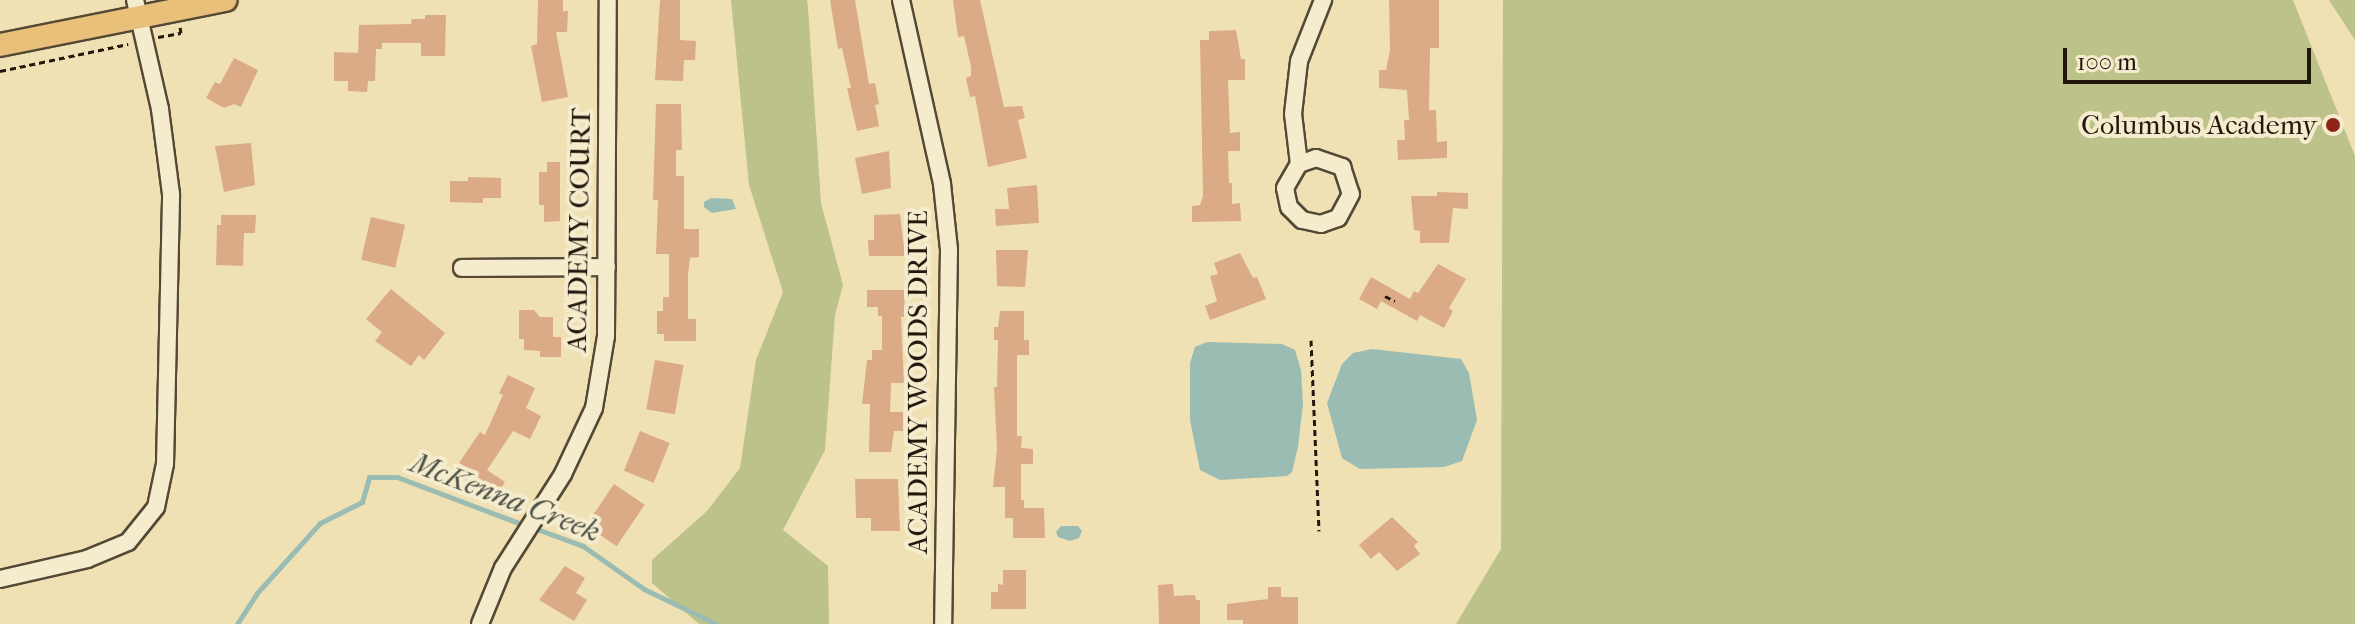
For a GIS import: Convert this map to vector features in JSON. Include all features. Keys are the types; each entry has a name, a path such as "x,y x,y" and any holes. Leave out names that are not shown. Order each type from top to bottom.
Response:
{"main road":[{"path":"0,45 137,9 226,0"}],"street":[{"name":"ACADEMY COURT","path":"480,624 503,568 563,474 594,408 606,336 608,0"},
{"name":"ACADEMY WOODS DRIVE","path":"901,0 942,184 949,250 943,624"},
{"path":"1299,164 1316,158 1342,167 1351,194 1338,218 1311,223 1289,207 1285,188 1299,164 1293,114 1299,61 1323,0"},
{"path":"0,579 87,559 128,542 156,507 165,464 171,194 160,109 137,9"},
{"path":"462,268 607,267"}],"path":[{"path":"0,71 122,45"},
{"path":"1385,296 1395,301"},
{"path":"1311,340 1319,531"}],"green space":[{"path":"731,0 807,0 821,203 843,285 835,315 825,450 783,530 828,566 829,624 699,624 652,583 652,560 708,510 740,468 756,360 783,292 749,185"},
{"path":"1503,0 2293,0 2355,156 2355,624 1456,624 1501,549"},
{"path":"2329,0 2355,0 2355,40"}],"water":[{"path":"711,198 732,199 736,209 712,213 704,207 704,202"},
{"path":"1207,342 1282,344 1295,350 1301,370 1303,404 1298,447 1292,472 1287,476 1220,480 1200,470 1190,420 1190,363 1195,347"},
{"path":"1372,349 1461,359 1469,373 1477,420 1462,461 1444,467 1360,469 1342,458 1327,403 1342,364 1353,353"},
{"path":"1061,526 1078,526 1082,531 1079,538 1070,541 1058,537 1056,532"}],"building":[{"path":"538,0 563,0 563,11 568,11 567,32 556,32 568,97 542,102 531,46 537,44"},
{"path":"660,0 680,0 680,40 696,41 695,60 684,60 683,81 655,80"},
{"path":"830,0 855,0 869,84 875,83 879,104 875,105 879,126 857,131 847,88 851,88 842,48 838,49"},
{"path":"953,0 980,0 1004,107 1022,106 1025,118 1018,120 1027,158 988,167 975,96 970,97 966,78 971,76 971,67 964,36 958,37"},
{"path":"1389,0 1439,0 1439,48 1430,48 1429,110 1436,110 1437,142 1447,141 1447,158 1398,160 1397,140 1405,140 1404,120 1409,120 1407,90 1379,88 1379,70 1386,70 1390,50"},
{"path":"425,15 446,15 445,56 421,56 421,43 382,43 382,49 376,49 375,81 368,81 367,92 348,91 348,81 334,81 334,52 358,53 359,25 411,24 412,19 425,19"},
{"path":"1236,30 1241,59 1245,59 1245,80 1228,80 1230,133 1240,132 1240,151 1228,151 1232,204 1240,203 1241,221 1192,222 1192,206 1200,205 1203,196 1200,40 1209,40 1209,31"},
{"path":"234,58 258,70 241,107 234,104 224,108 206,98 215,82 220,84"},
{"path":"656,104 681,104 682,150 676,150 676,176 684,176 684,229 699,229 699,257 690,258 688,274 688,319 696,319 696,341 664,341 664,334 657,334 657,311 663,311 663,297 669,297 669,254 656,254 658,200 653,200"},
{"path":"251,143 255,185 224,192 215,146"},
{"path":"889,151 891,188 862,194 855,158"},
{"path":"547,162 560,162 560,221 544,222 544,205 539,205 539,172 547,172"},
{"path":"468,177 501,178 501,198 483,198 483,203 450,202 450,181 468,181"},
{"path":"1037,185 1039,223 996,226 995,209 1009,209 1007,188"},
{"path":"1437,192 1468,193 1468,209 1453,208 1449,243 1420,243 1420,231 1414,230 1411,196 1437,196"},
{"path":"900,214 905,256 869,256 868,240 874,240 874,215"},
{"path":"221,215 256,215 255,233 244,233 243,266 216,265 217,225 221,225"},
{"path":"371,217 405,225 395,268 361,260"},
{"path":"996,250 1028,250 1025,287 997,286"},
{"path":"1240,253 1253,278 1257,277 1266,299 1210,320 1205,306 1217,301 1210,276 1218,274 1214,263"},
{"path":"1438,264 1466,279 1449,308 1453,311 1444,328 1420,315 1417,321 1381,301 1377,309 1359,299 1371,277 1410,299 1414,291 1418,293"},
{"path":"391,289 445,333 424,360 419,355 411,366 375,341 382,332 366,319"},
{"path":"867,290 905,290 904,317 901,317 904,383 891,383 890,412 903,412 903,431 894,431 891,452 869,452 870,404 862,404 867,360 872,360 872,350 882,350 882,316 878,316 878,307 867,307"},
{"path":"519,310 534,310 540,317 553,317 553,337 561,337 561,357 540,357 540,351 524,350 524,339 519,339"},
{"path":"1000,311 1024,311 1024,340 1029,340 1029,355 1017,355 1017,436 1022,436 1021,448 1033,449 1033,464 1021,464 1021,500 1024,500 1024,508 1044,508 1045,538 1013,538 1013,518 1005,518 1005,487 993,487 997,449 994,387 997,387 998,340 994,340 994,327 998,327"},
{"path":"655,360 684,365 675,414 646,409"},
{"path":"508,375 535,388 526,408 541,416 530,439 513,431 487,470 505,482 494,499 456,475 463,465 459,463 480,432 485,435 503,395 499,393"},
{"path":"640,431 670,443 654,483 624,471"},
{"path":"855,479 898,479 900,531 871,531 871,518 856,518"},
{"path":"614,484 645,505 617,546 586,525"},
{"path":"1392,517 1418,542 1414,546 1420,554 1397,571 1379,552 1371,559 1359,545"},
{"path":"565,566 585,578 576,593 587,600 574,621 539,600"},
{"path":"1003,570 1026,570 1026,609 991,609 991,592 998,592 998,584 1003,585"},
{"path":"1173,584 1174,596 1195,595 1196,600 1200,600 1200,624 1159,624 1158,585"},
{"path":"1268,587 1281,587 1281,597 1298,597 1298,624 1243,624 1243,620 1227,620 1227,604 1268,599"}],"waterway":[{"name":"McKenna Creek","path":"237,624 257,593 320,523 362,502 369,477 397,477 524,525"},
{"name":"McKenna Creek","path":"534,528 583,546 644,589 716,624"}],"place":[{"name":"Columbus Academy","path":"2333,125"}]}
